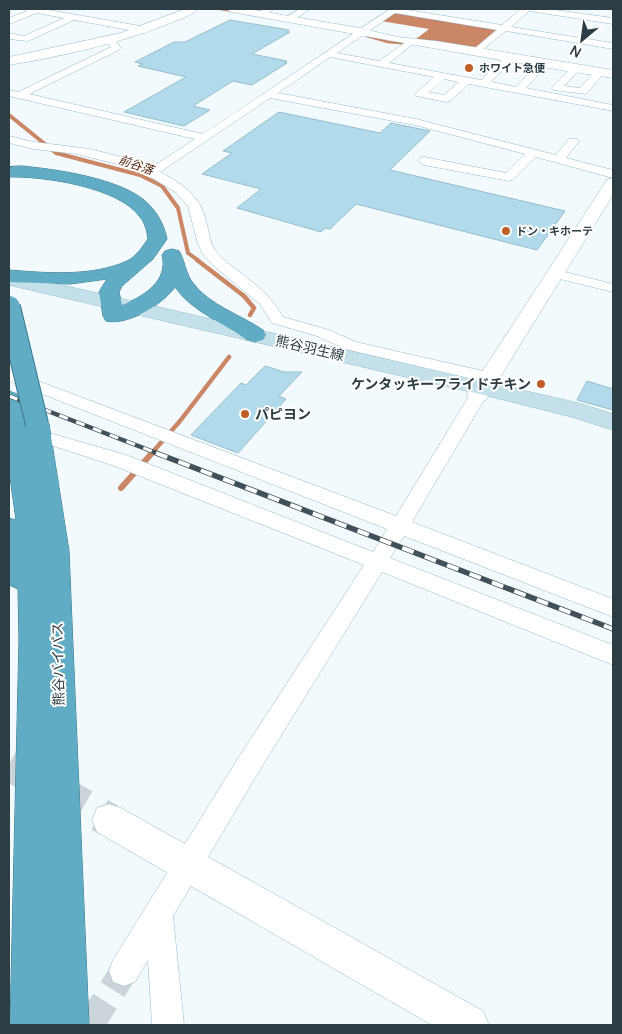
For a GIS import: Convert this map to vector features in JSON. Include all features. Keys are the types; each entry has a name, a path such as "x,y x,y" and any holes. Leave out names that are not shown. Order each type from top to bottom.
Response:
{"highway":[{"path":"9,157 103,180 141,194 163,216 170,236 174,265 187,290 200,304 241,324 255,335"},
{"path":"9,172 55,176 102,187 133,201 147,213 156,226 158,239 146,255 114,283 110,292 120,309 158,293 167,284 174,265"},
{"path":"9,278 74,279 99,276 135,265"},
{"name":"熊谷バイパス","path":"9,307 28,419 55,551 67,1025"},
{"name":"熊谷バイパス","path":"28,419 35,640 32,1025"},
{"path":"9,528 35,640"}],"main road":[{"name":"熊谷羽生線","path":"9,278 120,309 484,387"},
{"name":"熊谷羽生線","path":"9,291 120,309 255,335 484,387 578,417 612,422"}],"street":[{"path":"9,21 35,9 146,30"},
{"path":"9,60 111,40 146,30 193,9"},
{"path":"231,9 265,11 289,19 360,31 389,39 477,51 613,74"},
{"path":"289,19 306,9"},
{"path":"373,9 393,10 613,46"},
{"path":"477,51 496,39 503,28 526,9"},
{"path":"532,9 613,21"},
{"path":"151,173 393,10"},
{"path":"9,36 25,39 73,17"},
{"path":"20,95 116,48 111,40"},
{"path":"381,64 410,42"},
{"path":"328,54 613,108"},
{"path":"484,83 510,57"},
{"path":"519,90 544,63"},
{"path":"576,68 556,88 582,92 600,72"},
{"path":"442,75 420,94 446,99 467,80"},
{"path":"9,93 205,138"},
{"path":"269,95 416,122 613,174"},
{"path":"9,139 40,147 76,150 109,158 151,173 169,182 191,199 200,216 204,247 213,258 272,307 277,320 323,333 351,346 484,387"},
{"path":"558,160 573,141"},
{"path":"424,161 509,177 532,154"},
{"path":"124,971 159,916 187,865 613,183"},
{"path":"557,274 613,288"},
{"path":"9,376 613,608"},
{"path":"28,419 119,460 613,655"},
{"path":"108,820 469,1025"},
{"path":"159,916 168,1025"}],"shaded area":[{"path":"393,12 497,29 476,47 416,39 429,29 381,21"}],"building":[{"path":"230,20 289,30 287,32 290,32 252,54 287,61 284,63 287,63 252,85 233,81 193,106 210,110 184,126 124,112 186,77 138,66 143,64 135,62 174,42 185,42"},
{"path":"279,112 380,133 391,123 430,131 390,170 565,211 537,250 356,204 330,229 325,228 321,232 237,208 261,189 202,174 232,153 223,151"},
{"path":"265,366 284,372 302,372 279,396 286,399 238,453 191,435 241,383 246,385"},
{"path":"587,381 613,389 613,410 577,400"}],"waterway":[{"path":"220,9 233,11"},
{"path":"367,36 388,42 410,44"},
{"name":"前谷落","path":"9,115 56,153 140,175 162,186 178,208 188,253 199,261"},
{"name":"前谷落","path":"197,260 244,296 254,308 250,315"},
{"name":"前谷落","path":"151,454 180,421 229,357"},
{"name":"前谷落","path":"121,488 152,453"}],"tunnel":[{"path":"9,764 109,820"},
{"path":"90,1025 124,971"}],"railway":[{"path":"9,396 159,454"},
{"path":"156,453 613,629"}],"place":[{"name":"ホワイト急便","path":"469,68"},
{"name":"ドン・キホーテ","path":"506,231"},
{"name":"ケンタッキーフライドチキン","path":"541,384"},
{"name":"パピヨン","path":"245,414"}]}
